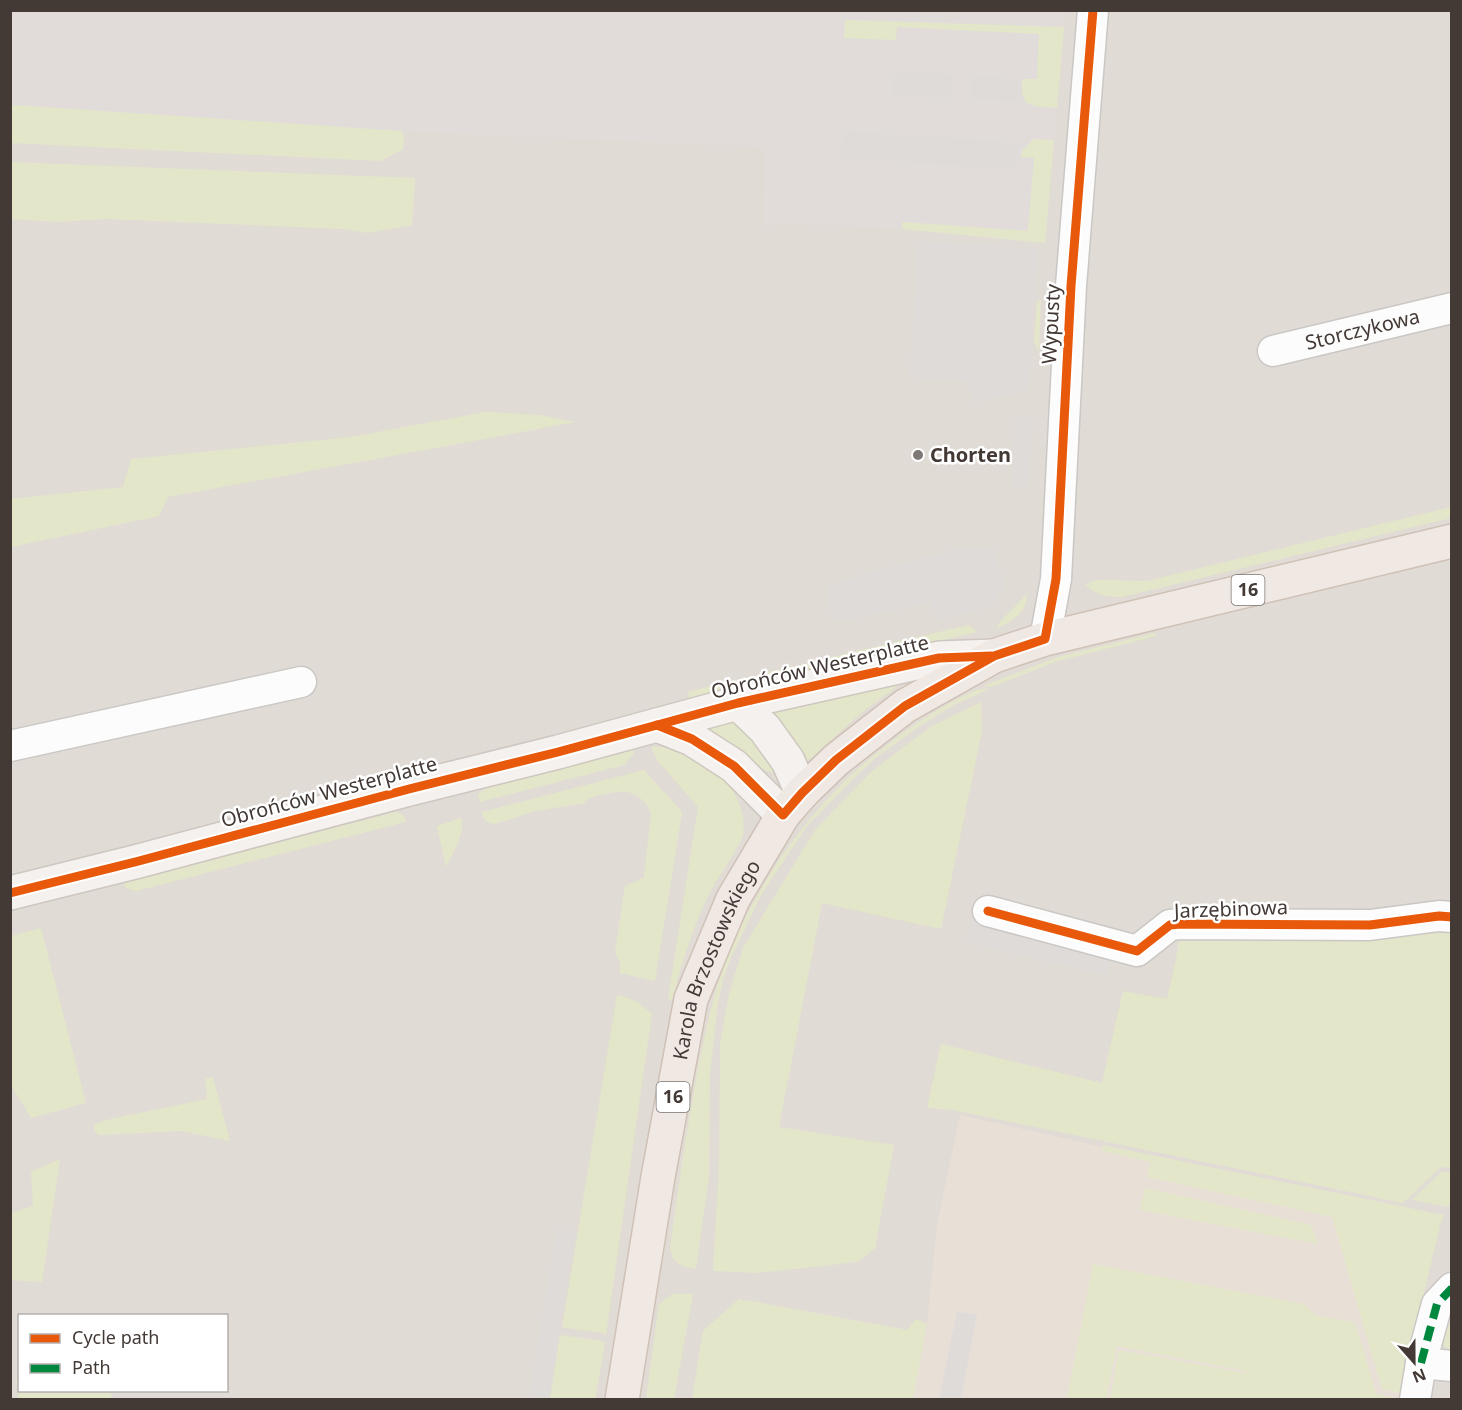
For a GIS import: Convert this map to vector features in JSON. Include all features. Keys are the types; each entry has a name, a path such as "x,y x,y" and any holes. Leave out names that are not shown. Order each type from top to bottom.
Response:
{"main road":[{"name":"16","path":"793,804 836,760 905,706 994,656 1045,639 1452,541"},
{"name":"Obrońców Westerplatte","path":"10,893 738,703 939,658 994,656"},
{"name":"Obrońców Westerplatte","path":"738,703 765,729 788,761 793,804"},
{"path":"657,725 692,739 793,804"},
{"name":"Karola Brzostowskiego","path":"622,1400 656,1188 691,999 733,899 793,804"}],"street":[{"name":"Wypusty","path":"1045,639 1056,579 1071,286 1093,10"},
{"name":"Storczykowa","path":"1273,351 1452,308"},
{"path":"10,746 301,682"},
{"name":"Jarzębinowa","path":"988,911 1137,951 1170,925 1370,925 1439,916 1452,917"},
{"path":"1414,1400 1421,1363 1437,1304 1452,1288"},
{"path":"1421,1363 1452,1366"}],"shaded area":[{"path":"10,11 1451,11 1451,1399 11,1399"},
{"path":"14,11 1065,11 1045,243 902,229 781,223 763,228 765,147 24,115 11,102 10,22"},
{"path":"894,72 953,75 952,98 892,97"},
{"path":"971,76 1022,79 1022,95 1025,101 971,99"},
{"path":"844,131 1018,143 1016,169 842,158"},
{"path":"919,241 1038,249 1029,390 974,402 966,380 910,377"},
{"path":"1016,416 1033,417 1028,487 1011,486"},
{"path":"963,548 993,548 1004,585 992,606 937,620 931,602 834,622 826,588 864,574"},
{"path":"971,920 1112,953 1107,975 966,942"},
{"path":"960,1115 1098,1146 1438,1216 1399,1399 723,1400 739,1299 926,1333 937,1225"},
{"path":"557,1230 575,1232 549,1399 529,1399"},
{"path":"957,1312 977,1314 961,1399 939,1399"}],"green space":[{"path":"845,20 1064,27 1057,108 1031,105 1022,94 1022,79 1037,79 1039,34 897,27 896,40 844,38"},
{"path":"13,105 402,131 404,141 403,149 381,161 11,143 11,107"},
{"path":"1034,139 1054,140 1045,243 902,229 902,222 1028,231 1034,158 1021,157 1022,151"},
{"path":"10,162 415,178 412,225 368,233 343,229 107,219 57,222 11,219"},
{"path":"1041,300 1039,351 1034,342 1037,301"},
{"path":"486,412 540,415 576,422 168,497 159,516 11,547 11,499 123,487 131,459 351,437"},
{"path":"1451,507 1451,518 1122,597 1102,595 1085,584 1097,580 1147,581"},
{"path":"1027,594 1025,606 1018,616 997,628 997,625"},
{"path":"969,625 978,632 828,667 827,658"},
{"path":"1155,633 1156,636 1058,661 991,687 983,686 1058,657"},
{"path":"813,662 815,670 763,683 759,674"},
{"path":"748,677 749,684 690,701 687,692"},
{"path":"903,682 861,713 810,759 806,760 802,760 767,707"},
{"path":"979,689 989,689 954,705 920,726 878,756 857,775 808,825 760,897 723,979 710,1074 709,1176 696,1269 681,1265 673,1259 670,1248 698,1068 713,1001 724,966 757,895 778,861 802,829 827,799 855,772 883,748 929,715"},
{"path":"981,702 982,731 941,929 822,903 779,1127 894,1145 875,1248 859,1261 832,1265 757,1273 713,1271 719,1168 720,1045 729,994 743,948 815,830 870,773 930,727"},
{"path":"726,720 740,724 751,732 778,774 757,766 724,740 705,729"},
{"path":"651,747 687,751 711,760 735,795 744,822 741,841 707,898 696,923 672,1000 668,999 698,807 657,760"},
{"path":"633,748 634,753 624,765 480,802 478,795 485,788"},
{"path":"644,770 682,812 655,981 620,973 620,963 615,952 625,886 644,877 651,814 642,799 630,793 613,793 594,797 584,803 536,811 494,824 486,821 482,812"},
{"path":"396,812 404,816 406,822 136,891 126,888 124,884 141,877"},
{"path":"461,818 460,837 446,867 437,826"},
{"path":"41,928 86,1103 31,1118 11,1085 11,936"},
{"path":"1225,930 1451,932 1451,1168 1441,1167 1403,1203 953,1110 927,1108 941,1044 1102,1083 1123,991 1167,999 1180,936"},
{"path":"617,995 635,1000 652,1014 606,1334 562,1327"},
{"path":"213,1077 230,1141 181,1131 99,1135 95,1132 94,1124 207,1099 205,1079"},
{"path":"1103,1145 1444,1215 1439,1227 1400,1393 1382,1389 1332,1217 1147,1177 1150,1162 1102,1151"},
{"path":"60,1159 42,1282 11,1280 11,1213 33,1206 31,1172"},
{"path":"1442,1171 1451,1173 1449,1207 1412,1200"},
{"path":"1145,1188 1311,1225 1318,1244 1140,1210"},
{"path":"1093,1264 1304,1304 1316,1316 1353,1322 1376,1394 1400,1399 1110,1399 1119,1350 1245,1373 1246,1371 1117,1346 1106,1399 1067,1399"},
{"path":"672,1294 693,1294 674,1399 646,1399 659,1304"},
{"path":"739,1299 907,1330 916,1319 927,1324 913,1399 692,1399 703,1331"},
{"path":"1451,1325 1451,1351 1444,1344 1443,1339 1445,1329"},
{"path":"560,1335 605,1343 595,1399 550,1399"},
{"path":"18,1379 18,1392 112,1392 111,1399 19,1399 16,1380"}],"marked path":[{"path":"1421,1363 1437,1304 1452,1288"}],"cycle path":[{"path":"657,725 692,739 734,766 783,815 836,760 905,706 994,656 1045,639 1056,579 1071,286 1093,10"},
{"path":"10,893 558,752 738,703 939,658 991,656"},
{"path":"988,911 1137,951 1170,925 1370,925 1439,916 1452,917"}],"place":[{"name":"Chorten","path":"918,455"}]}
